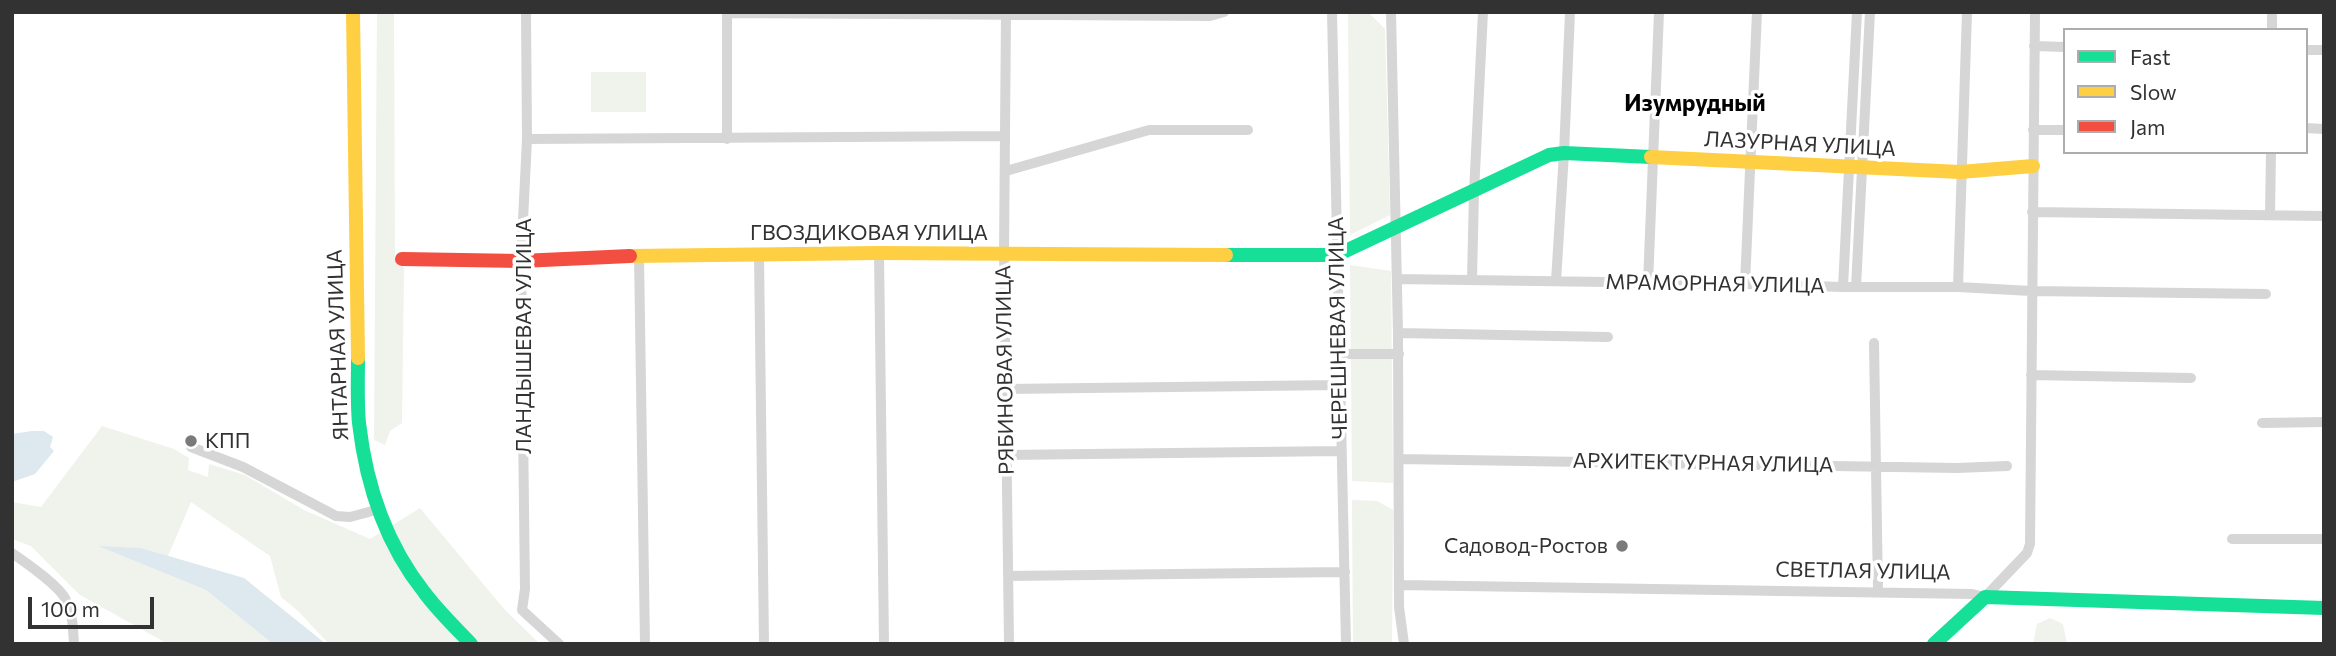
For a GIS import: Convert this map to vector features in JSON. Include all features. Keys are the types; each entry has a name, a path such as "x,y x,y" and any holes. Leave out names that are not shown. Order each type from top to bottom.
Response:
{"street":[{"name":"ЯНТАРНАЯ УЛИЦА","path":"353,12 359,421 363,454 376,509 402,561 424,592 471,644"},
{"name":"ЛАНДЫШЕВАЯ УЛИЦА","path":"526,12 527,139 521,261 525,589 522,610 559,644"},
{"path":"727,139 727,13 1210,16 1224,12"},
{"name":"ЧЕРЕШНЕВАЯ УЛИЦА","path":"1332,12 1346,644"},
{"path":"1391,12 1399,354 1399,607 1404,644"},
{"path":"1472,279 1483,12"},
{"path":"1556,281 1570,12"},
{"path":"1647,284 1658,12"},
{"path":"1745,284 1757,12"},
{"path":"1856,287 1857,12"},
{"path":"1843,287 1870,12"},
{"path":"1958,287 1967,12"},
{"path":"1934,644 1985,597 2027,553 2030,544 2035,12"},
{"name":"РЯБИНОВАЯ УЛИЦА","path":"1006,13 1004,254 1009,644"},
{"path":"2034,46 2063,47"},
{"path":"1006,171 1149,130 1248,130"},
{"path":"2033,130 2063,130"},
{"path":"527,139 1005,136"},
{"path":"1337,255 1549,155 1564,153"},
{"name":"ЛАЗУРНАЯ УЛИЦА","path":"1564,153 1960,172 2033,166"},
{"path":"2270,215 2271,154"},
{"path":"2032,212 2324,216"},
{"path":"879,253 884,644"},
{"name":"ГВОЗДИКОВАЯ УЛИЦА","path":"402,259 521,261 639,256 879,253 1337,255"},
{"path":"759,255 764,644"},
{"path":"639,256 645,644"},
{"name":"МРАМОРНАЯ УЛИЦА","path":"1397,279 2266,294"},
{"path":"1398,333 1608,337"},
{"path":"1874,343 1878,592"},
{"path":"1339,354 1399,354"},
{"path":"2031,375 2191,378"},
{"path":"1005,389 1340,385"},
{"path":"2262,423 2324,422"},
{"path":"191,447 243,467 336,516 350,517 376,509"},
{"path":"1006,455 1341,451"},
{"name":"АРХИТЕКТУРНАЯ УЛИЦА","path":"1399,459 2007,466"},
{"path":"2232,539 2324,539"},
{"path":"12,553 38,572 66,599 73,624 74,644"},
{"path":"1007,576 1345,572"},
{"name":"СВЕТЛАЯ УЛИЦА","path":"1400,584 1972,594 1985,597 2324,608"}],"shaded area":[{"path":"377,12 394,12 395,260 404,268 402,423 390,431 385,445 374,440"},
{"path":"1348,12 1368,12 1385,29 1390,215 1350,235"},
{"path":"591,72 646,72 646,112 591,112"},
{"path":"1350,265 1391,271 1393,483 1352,481"},
{"path":"102,426 174,449 189,458 188,470 208,477 209,464 245,475 304,510 370,539 420,508 504,609 540,644 329,644 281,597 270,556 191,502 168,556 141,548 101,547 206,590 273,644 168,644 80,595 31,546 12,539 12,502 41,507"},
{"path":"44,431 53,437 50,447 54,451 35,474 12,482 12,434"},
{"path":"1352,500 1377,501 1393,510 1392,644 1353,644"},
{"path":"98,546 141,548 244,578 326,644 273,644 206,590"},
{"path":"2050,618 2063,624 2067,644 2033,644 2037,624"}],"traffic: fast":[{"path":"1226,255 1337,255 1549,155 1564,153 1651,157"},
{"path":"358,358 362,446 380,512 411,573 435,606 471,644"},
{"path":"1934,644 1985,597 2324,608"}],"traffic: slow":[{"path":"353,12 358,358"},
{"path":"1651,157 1960,172 2033,166"},
{"path":"630,256 879,253 1226,255"}],"traffic: jam":[{"path":"402,259 521,261 630,256"}],"place":[{"name":"КПП","path":"191,441"},
{"name":"Садовод-Ростов","path":"1622,546"}],"district":[{"name":"Изумрудный","path":"1695,103"}]}
